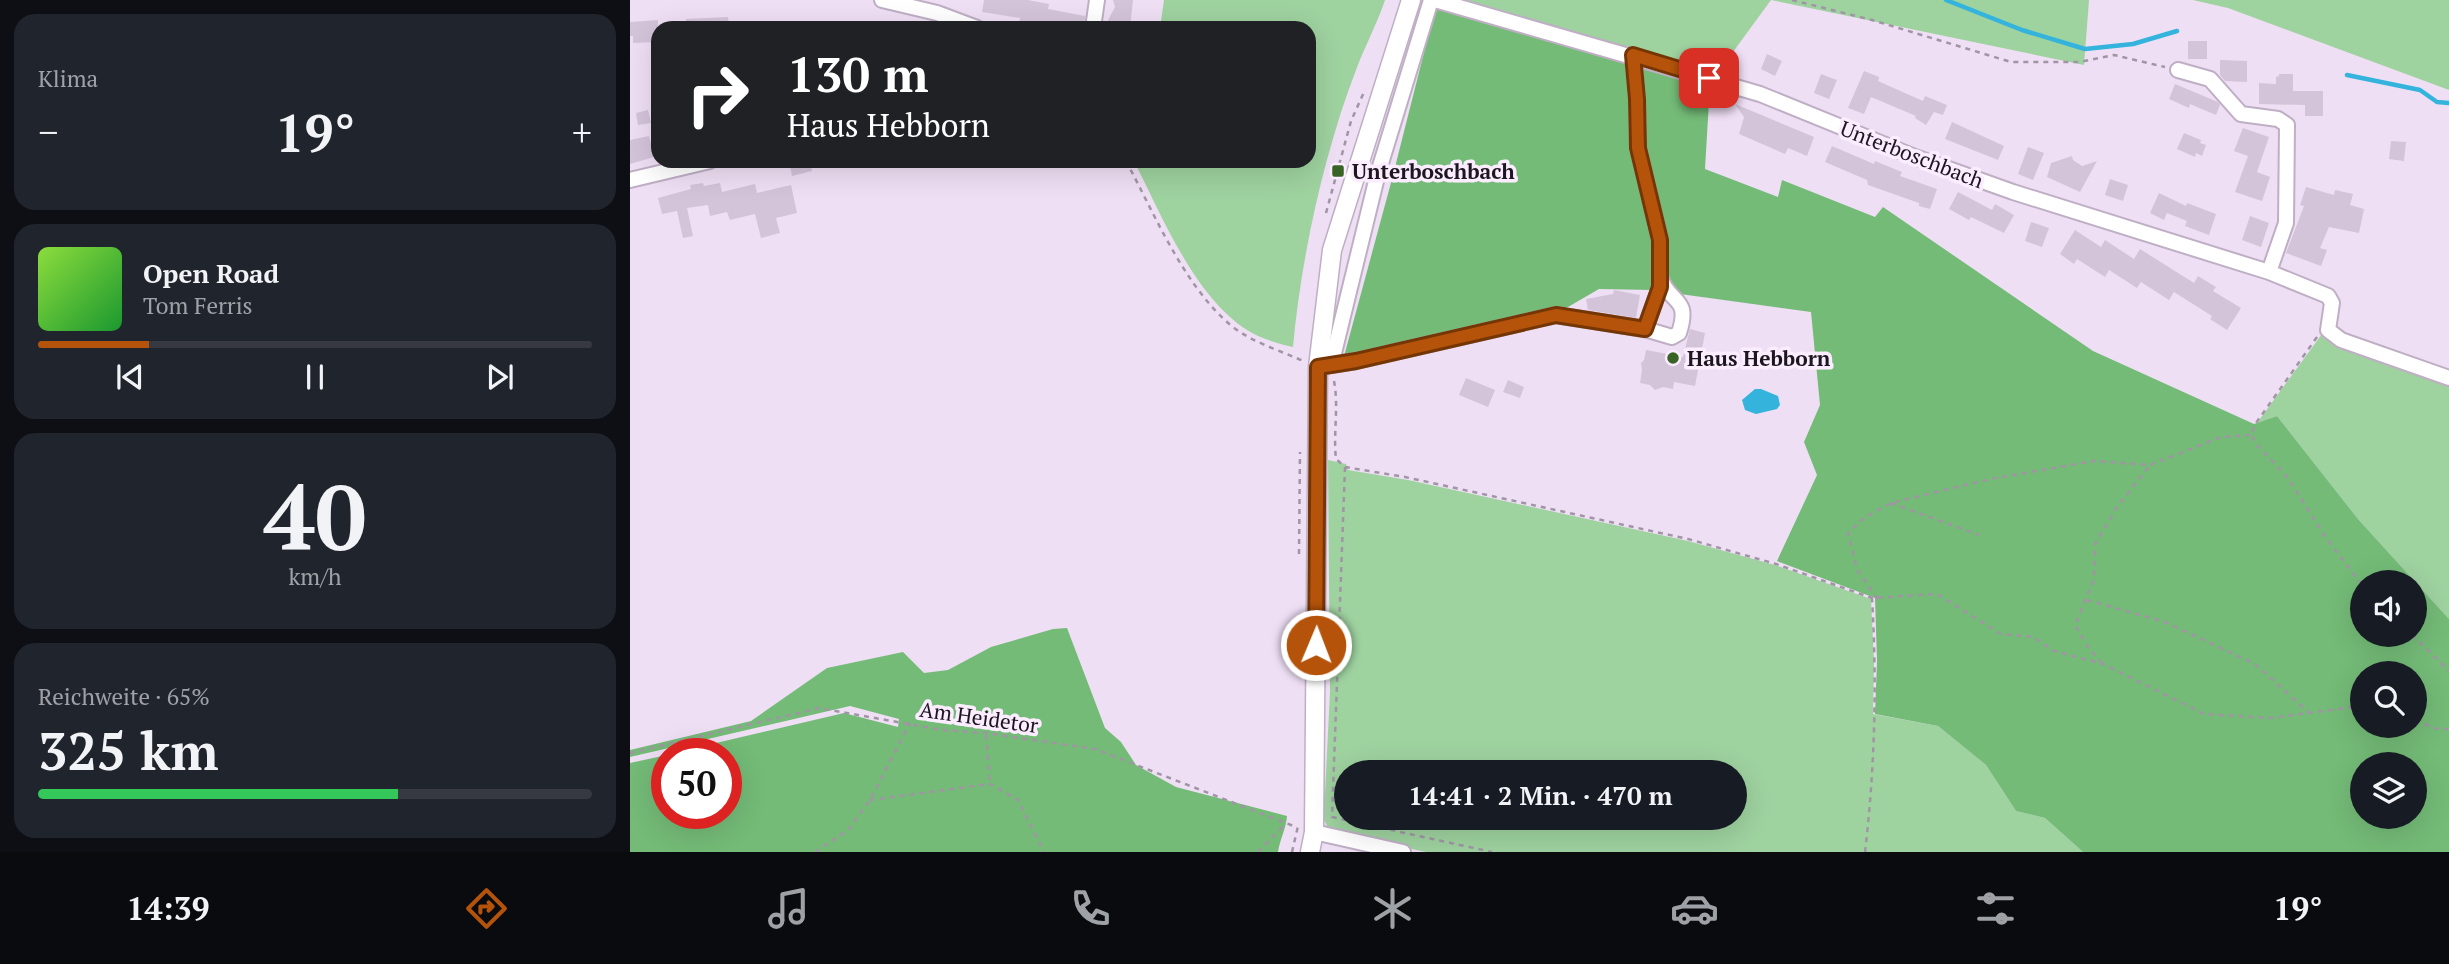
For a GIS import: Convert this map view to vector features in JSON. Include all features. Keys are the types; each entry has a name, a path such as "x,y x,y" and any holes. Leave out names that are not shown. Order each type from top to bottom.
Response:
{"main road":[{"path":"1310,852 1314,832 1325,366 1332,250 1411,0"}],"street":[{"path":"882,0 958,21"},
{"path":"1094,21 1097,0"},
{"path":"1325,366 1334,353 1378,173 1433,0"},
{"name":"Unterboschbach","path":"1433,0 1760,93 1915,157 2013,192 2269,272 2328,296 2332,303 2328,330"},
{"path":"1633,55 1638,148 1660,240 1660,287 1645,329"},
{"path":"2178,70 2210,79 2241,114 2278,119 2287,125 2286,223 2269,272"},
{"path":"630,180 681,168"},
{"path":"1325,366 1556,315 1645,329 1672,337 1679,333 1684,311 1681,304 1664,287 1660,277"},
{"path":"2328,330 2341,340 2449,378"},
{"path":"1314,832 1402,852"}],"path":[{"path":"1792,0 1872,20 2011,62 2079,62 2114,55 2178,70"},
{"path":"1130,168 1185,271 1226,322 1255,341 1325,366 1337,397 1336,459 1345,467 1405,477 1688,539 1776,564 1875,599 1937,594 2001,634 2033,637 2054,651 2103,664 2204,714 2270,718 2350,707"},
{"path":"2251,435 2256,423 2318,336 2328,330"},
{"path":"1865,852 1873,785 1875,599 1857,569 1848,533 1864,518 1891,502 1990,479 2094,461 2150,465 2221,437 2251,435"},
{"path":"2251,435 2288,478 2324,535 2351,570"},
{"path":"2103,664 2088,647 2075,625 2094,579 2095,544 2117,507 2150,465"},
{"path":"1345,467 1332,817 1492,852"},
{"path":"1891,502 1979,535"},
{"path":"2087,600 2165,622 2255,664 2308,712"},
{"path":"2424,647 2449,671"},
{"name":"Am Heidetor","path":"630,753 819,708 942,730 985,733 1095,749 1285,824 1314,832"},
{"path":"815,852 848,830 870,800 910,723"},
{"path":"2427,725 2449,729"},
{"path":"985,733 990,784"},
{"path":"870,800 990,784 1018,800 1044,852"},
{"path":"1258,852 1285,824"}],"green space":[{"path":"1164,0 1385,0 1344,102 1324,171 1308,242 1293,347 1247,330 1211,297 1181,253 1137,168 1316,168 1316,21 1161,21"},
{"path":"1443,0 1771,0 1711,82"},
{"path":"1771,0 2089,0 2084,65"},
{"path":"2193,0 2449,0 2449,90 2228,8"},
{"path":"1435,9 1710,84 1705,169 1778,197 1782,180 1875,217 1883,207 2093,351 2254,424 2277,416 2358,519 2404,570 2350,570 2350,647 2427,647 2427,595 2449,619 2449,852 2083,852 2045,818 2016,811 1986,765 1938,726 1875,714 1875,598 1777,561 1817,475 1804,442 1820,405 1811,312 1651,290 1599,289 1568,307 1343,360"},
{"path":"2322,334 2449,381 2449,619 2427,595 2427,570 2404,570 2358,519 2277,416 2257,423"},
{"path":"1328,460 1346,464 1348,470 1408,480 1688,541 1775,565 1871,599 1873,714 1938,726 1986,765 2016,811 2045,818 2083,852 1426,852 1347,835 1336,830 1747,830 1747,760 1334,760 1334,829 1327,826 1321,813 1325,794 1330,691"},
{"path":"1067,628 1105,728 1121,742 1136,765 1176,787 1287,816 1278,852 630,852 630,763 651,758 651,829 742,829 742,738 737,738 844,713 898,727 899,719 850,706 712,738 680,738 751,721 827,668 903,652 924,673 948,670 991,647 1053,629"},
{"path":"651,745 651,752 630,757 630,750"}],"water":[{"path":"1755,389 1778,396 1780,405 1777,409 1756,414 1745,410 1742,400"}],"building":[{"path":"984,0 1028,0 1049,4 1048,9 1085,16 1085,21 1020,21 1020,18 982,12"},
{"path":"1113,0 1133,0 1131,21 1108,21 1115,7"},
{"path":"728,17 728,21 686,21"},
{"path":"658,20 651,21 651,42 633,43 630,22"},
{"path":"2188,41 2207,41 2207,59 2188,59"},
{"path":"1767,54 1782,61 1775,76 1761,69"},
{"path":"2220,60 2247,61 2247,82 2225,81 2220,75"},
{"path":"1864,71 1879,77 1878,81 1923,101 1925,96 1947,105 1943,115 1934,112 1926,125 1915,118 1916,116 1871,97 1864,114 1848,108"},
{"path":"1821,74 1837,80 1829,99 1814,93"},
{"path":"2279,74 2293,74 2293,91 2323,91 2323,116 2305,116 2305,105 2259,104 2259,83 2276,84"},
{"path":"2175,84 2218,102 2220,105 2216,115 2169,99"},
{"path":"1735,104 1814,137 1807,156 1788,148 1785,154 1739,134 1744,117"},
{"path":"648,110 651,123 638,125 636,113"},
{"path":"1952,122 2004,146 1998,160 1945,139"},
{"path":"2243,128 2269,137 2257,172 2270,177 2262,201 2235,192 2248,156 2234,151"},
{"path":"2184,133 2206,145 2202,156 2196,153 2195,157 2177,149"},
{"path":"649,136 651,158 630,164 630,140"},
{"path":"2391,141 2406,142 2404,161 2389,159"},
{"path":"1832,146 1874,164 1875,161 1902,172 1900,176 1937,189 1930,209 1868,185 1867,180 1825,162"},
{"path":"2028,147 2044,153 2033,180 2018,174"},
{"path":"2072,156 2073,160 2082,166 2097,161 2080,192 2047,177 2051,163"},
{"path":"790,168 811,168 812,171 792,176"},
{"path":"2110,179 2128,185 2123,201 2105,195"},
{"path":"703,183 704,186 720,183 722,192 755,184 757,193 791,185 797,213 776,218 780,233 761,238 755,214 730,220 727,212 710,216 708,205 687,208 693,236 683,238 677,211 662,214 658,198 691,189 690,185"},
{"path":"2306,187 2334,195 2335,190 2353,194 2350,205 2364,209 2359,233 2329,227 2320,248 2327,250 2321,266 2286,253 2304,206 2300,205"},
{"path":"1958,192 1992,210 1995,204 2014,215 2004,233 1949,209"},
{"path":"2159,193 2186,206 2187,203 2216,214 2209,235 2185,226 2187,221 2167,213 2164,220 2150,213"},
{"path":"2250,216 2269,223 2261,247 2242,240"},
{"path":"2031,222 2049,228 2042,247 2025,241"},
{"path":"2075,230 2101,247 2105,240 2134,259 2140,249 2194,283 2198,276 2216,287 2213,291 2241,308 2227,330 2210,319 2212,316 2174,292 2169,300 2141,282 2137,288 2109,270 2105,277 2077,259 2074,264 2060,254"},
{"path":"1614,290 1640,295 1636,318 1588,310 1586,299 1613,294"},
{"name":"Haus Hebborn","path":"1690,329 1705,333 1695,386 1674,382 1673,389 1663,387 1655,390 1650,385 1640,383 1641,363 1646,350 1683,357"},
{"path":"1466,378 1495,390 1488,407 1459,395"},
{"path":"1508,380 1524,387 1520,398 1503,392"}],"waterway":[{"path":"1946,0 2022,30 2085,49 2133,44 2177,31"},
{"path":"2347,75 2420,90 2437,102 2449,103"}],"place":[{"name":"Unterboschbach","path":"1338,171"},
{"name":"Haus Hebborn","path":"1673,358"}],"route":[{"path":"1316,645 1318,367 1508,328 1556,315 1645,329 1660,287 1660,240 1638,148 1633,55 1709,78"}]}
